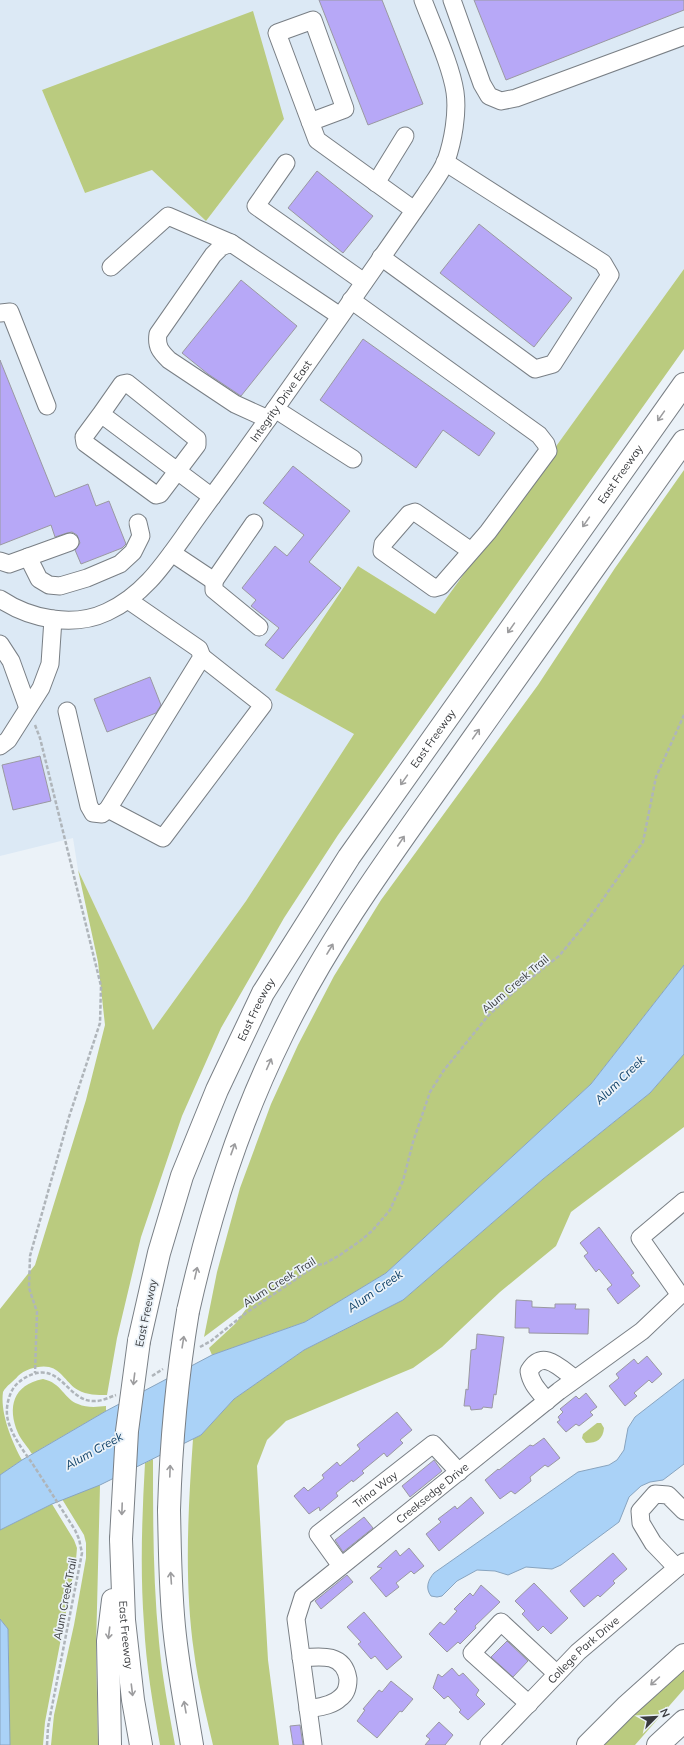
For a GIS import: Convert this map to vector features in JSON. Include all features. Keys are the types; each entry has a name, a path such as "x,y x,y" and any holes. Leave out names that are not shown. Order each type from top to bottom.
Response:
{"main road":[{"name":"East Freeway","path":"141,1745 133,1700 125,1628 121,1539 127,1431 139,1341 159,1253 182,1176 217,1090 263,993 349,858 684,384"},
{"path":"192,1745 175,1636 170,1567 170,1460 174,1410 188,1311 202,1248 221,1184 234,1149 253,1099 282,1034 351,916 407,832 684,441"},
{"path":"110,1745 108,1642 121,1539"},
{"path":"588,1745 684,1655"},
{"path":"658,1745 684,1721"}],"street":[{"name":"Integrity Drive East","path":"0,599 29,613 55,620 78,620 92,617 107,612 128,600 155,576 271,414 381,258 445,162 451,144 455,109 455,92 452,77 423,0"},
{"path":"452,0 482,84 489,96 501,101 516,98 684,36"},
{"path":"310,122 345,109 313,20 277,33 310,122 317,140 414,210"},
{"path":"376,183 405,136"},
{"path":"381,258 535,368 553,364 610,274 603,263 445,162"},
{"path":"286,163 256,206 364,282"},
{"path":"111,267 168,216 231,243 340,316"},
{"path":"231,243 221,247 213,255 158,334 156,344 162,353 176,365 235,404 271,414 353,459"},
{"path":"351,300 539,435 546,444 548,452 488,532 441,586 434,588 382,551 383,544 409,514 415,512 471,551"},
{"path":"0,313 10,312 46,406"},
{"path":"127,383 197,439 197,445 160,494 156,495 85,444 84,437 101,414 122,384 127,383"},
{"path":"101,414 212,497"},
{"path":"28,558 39,579 49,585 60,586 87,578 120,564 133,552 141,536 138,523"},
{"path":"254,523 214,581 214,590 259,627"},
{"path":"0,561 9,564 70,542"},
{"path":"172,553 214,581"},
{"path":"108,809 163,838 263,705 202,657 199,649 128,600"},
{"path":"0,746 8,740 41,688 50,664 55,620"},
{"path":"0,644 11,661 28,708"},
{"path":"67,711 89,806 93,813 102,814 108,809 202,657"},
{"path":"682,1295 640,1238 684,1201"},
{"name":"Creeksedge Drive","path":"313,1745 296,1619 303,1597 547,1401 642,1330 682,1295"},
{"path":"547,1401 533,1385 530,1378 529,1371 533,1364 544,1359 550,1361 575,1379"},
{"name":"Trina Way","path":"341,1566 318,1534 433,1444 459,1472"},
{"path":"681,1565 653,1543 641,1523 640,1511 655,1494 668,1495 684,1511"},
{"name":"College Park Drive","path":"488,1745 578,1652 681,1565"},
{"path":"529,1704 472,1654 501,1622 557,1674"},
{"path":"301,1658 322,1656 335,1660 343,1666 347,1673 348,1683 345,1692 340,1698 330,1704 308,1709"}],"path":[{"path":"28,708 40,738 101,986 100,1023 69,1117 30,1256 29,1288 37,1312 35,1373 46,1372 55,1376 77,1395 86,1400 96,1402 121,1393"},
{"name":"Alum Creek Trail","path":"196,1349 211,1341 246,1313 317,1265 324,1264 360,1242 372,1231 390,1210 403,1181 412,1142 430,1092 444,1070 488,1016 515,991 559,956 584,926 643,842 656,777 684,715"},
{"path":"146,1379 165,1368"},
{"name":"Alum Creek Trail","path":"35,1373 16,1384 9,1396 7,1415 18,1442 80,1539 82,1554 48,1727 48,1745"}],"shaded area":[{"path":"0,0 684,0 684,269 435,614 358,566 275,690 354,734 246,901 153,1030 78,870 73,838 0,856","holes":["42,90 284,119 206,221 152,170 85,193"]}],"green space":[{"path":"253,11 284,119 206,221 152,170 85,193 42,90"},
{"path":"684,269 684,349 338,835 284,918 221,1028 182,1116 141,1237 117,1338 107,1395 96,1395 81,1392 61,1374 49,1367 33,1368 25,1371 3,1392 3,1409 5,1418 14,1445 22,1460 0,1475 0,1309 35,1265 86,1100 105,1025 98,962 78,870 153,1030 246,901 354,734 275,690 358,566 435,614"},
{"path":"684,470 684,965 591,1084 386,1273 305,1322 212,1355 209,1348 235,1324 252,1301 204,1337 217,1272 240,1188 271,1104 298,1045 334,976 381,900 538,685 615,568"},
{"path":"684,1054 684,1127 571,1212 556,1246 500,1292 442,1347 413,1368 286,1421 267,1440 257,1466 268,1660 279,1745 213,1745 196,1664 189,1599 188,1519 193,1439 201,1435 234,1399 304,1350 403,1300 543,1179 650,1093"},
{"path":"43,1379 59,1387 73,1402 88,1407 106,1406 106,1411 32,1454 18,1433 13,1414 13,1406 15,1398 25,1386"},
{"path":"597,1423 601,1423 604,1428 601,1438 593,1442 586,1443 582,1438 583,1434"},
{"path":"153,1459 154,1550 157,1619 160,1655 175,1745 160,1745 146,1655 142,1584 143,1503 145,1463"},
{"path":"100,1485 96,1649 98,1745 51,1745 54,1715 74,1625 86,1558 86,1543 84,1535 62,1499"},
{"path":"52,1504 74,1540 77,1548 76,1560 45,1722 43,1745 10,1745 8,1629 0,1619 0,1530"},
{"path":"684,1667 684,1689 635,1745 600,1745"}],"water":[{"name":"Alum Creek","path":"684,965 684,1054 650,1093 543,1179 403,1300 304,1350 234,1399 201,1435 100,1485 52,1504 0,1530 0,1475 22,1460 106,1411 212,1355 305,1322 386,1273 591,1084"},
{"path":"684,1379 684,1464 663,1480 650,1482 641,1486 629,1497 619,1522 561,1565 552,1569 526,1567 508,1575 495,1571 477,1570 457,1581 442,1596 431,1596 428,1590 428,1584 434,1573 578,1472 609,1465 617,1460 624,1450 628,1428 635,1417"},
{"path":"0,1619 8,1629 10,1745 0,1745"}],"building":[{"path":"319,0 382,0 423,104 368,125"},
{"path":"474,0 684,0 684,10 506,80"},
{"path":"317,171 373,216 343,253 288,208"},
{"path":"479,224 572,298 534,347 440,273"},
{"path":"241,280 297,326 241,396 208,374 182,353"},
{"path":"363,339 495,433 479,456 443,430 416,468 320,400"},
{"path":"0,360 55,497 88,484 96,506 109,501 126,544 122,548 81,564 75,550 80,543 77,535 72,532 55,537 51,525 0,545"},
{"path":"293,466 350,511 309,562 341,588 283,659 265,645 279,628 251,606 256,600 242,588 275,546 287,556 304,535 263,503"},
{"path":"150,677 161,705 156,713 107,732 94,699"},
{"path":"40,756 51,801 13,810 2,765"},
{"path":"599,1227 634,1273 631,1275 640,1286 618,1304 607,1289 612,1285 599,1269 596,1272 584,1256 588,1253 580,1243"},
{"path":"516,1300 532,1301 532,1307 555,1308 555,1304 576,1304 575,1309 589,1309 588,1334 529,1333 529,1328 515,1328"},
{"path":"477,1334 504,1337 496,1395 494,1394 492,1408 483,1407 482,1409 471,1410 470,1406 464,1406 466,1389 468,1390 471,1350 476,1349"},
{"path":"647,1356 662,1374 652,1383 649,1380 634,1393 637,1396 625,1406 609,1386 619,1378 616,1374 634,1359 638,1364"},
{"path":"586,1393 597,1407 590,1412 593,1415 579,1426 576,1424 566,1432 557,1422 560,1420 558,1417 563,1412 560,1409 576,1396 579,1399"},
{"path":"397,1412 412,1430 400,1440 403,1443 387,1457 384,1453 362,1471 364,1473 353,1482 352,1480 336,1493 338,1496 320,1511 319,1507 309,1514 294,1496 304,1487 308,1491 324,1478 322,1475 337,1462 340,1466 360,1449 357,1445"},
{"path":"544,1438 560,1458 548,1467 545,1465 530,1477 531,1481 515,1494 511,1491 500,1499 485,1480 530,1445 533,1446"},
{"path":"434,1460 442,1471 410,1497 402,1486"},
{"path":"471,1497 484,1513 439,1551 426,1534 441,1522 438,1519 455,1506 457,1509"},
{"path":"364,1517 373,1528 343,1552 335,1540"},
{"path":"409,1548 424,1566 414,1574 411,1571 396,1583 399,1587 386,1597 370,1578 382,1568 377,1567 396,1550 400,1556"},
{"path":"613,1553 627,1569 613,1581 615,1583 600,1597 598,1595 584,1607 570,1591"},
{"path":"347,1575 353,1582 321,1609 315,1601"},
{"path":"534,1583 568,1618 551,1634 543,1626 538,1631 522,1614 525,1611 515,1601"},
{"path":"481,1585 500,1602 475,1626 476,1628 460,1644 458,1642 447,1652 429,1634 440,1622 444,1625 457,1611 454,1609 470,1593 473,1596"},
{"path":"364,1612 402,1657 387,1670 375,1656 371,1659 358,1644 361,1642 347,1627"},
{"path":"507,1641 528,1661 513,1677 491,1657"},
{"path":"452,1668 459,1676 463,1673 479,1690 476,1695 485,1704 468,1720 459,1712 461,1710 448,1696 444,1699 433,1688 438,1674 442,1677"},
{"path":"391,1681 413,1699 402,1712 400,1711 377,1738 357,1721 365,1710 363,1709 379,1690 382,1692"},
{"path":"439,1722 453,1735 445,1745 425,1745 430,1739 426,1736"},
{"path":"300,1725 303,1745 293,1745 290,1726"}]}
